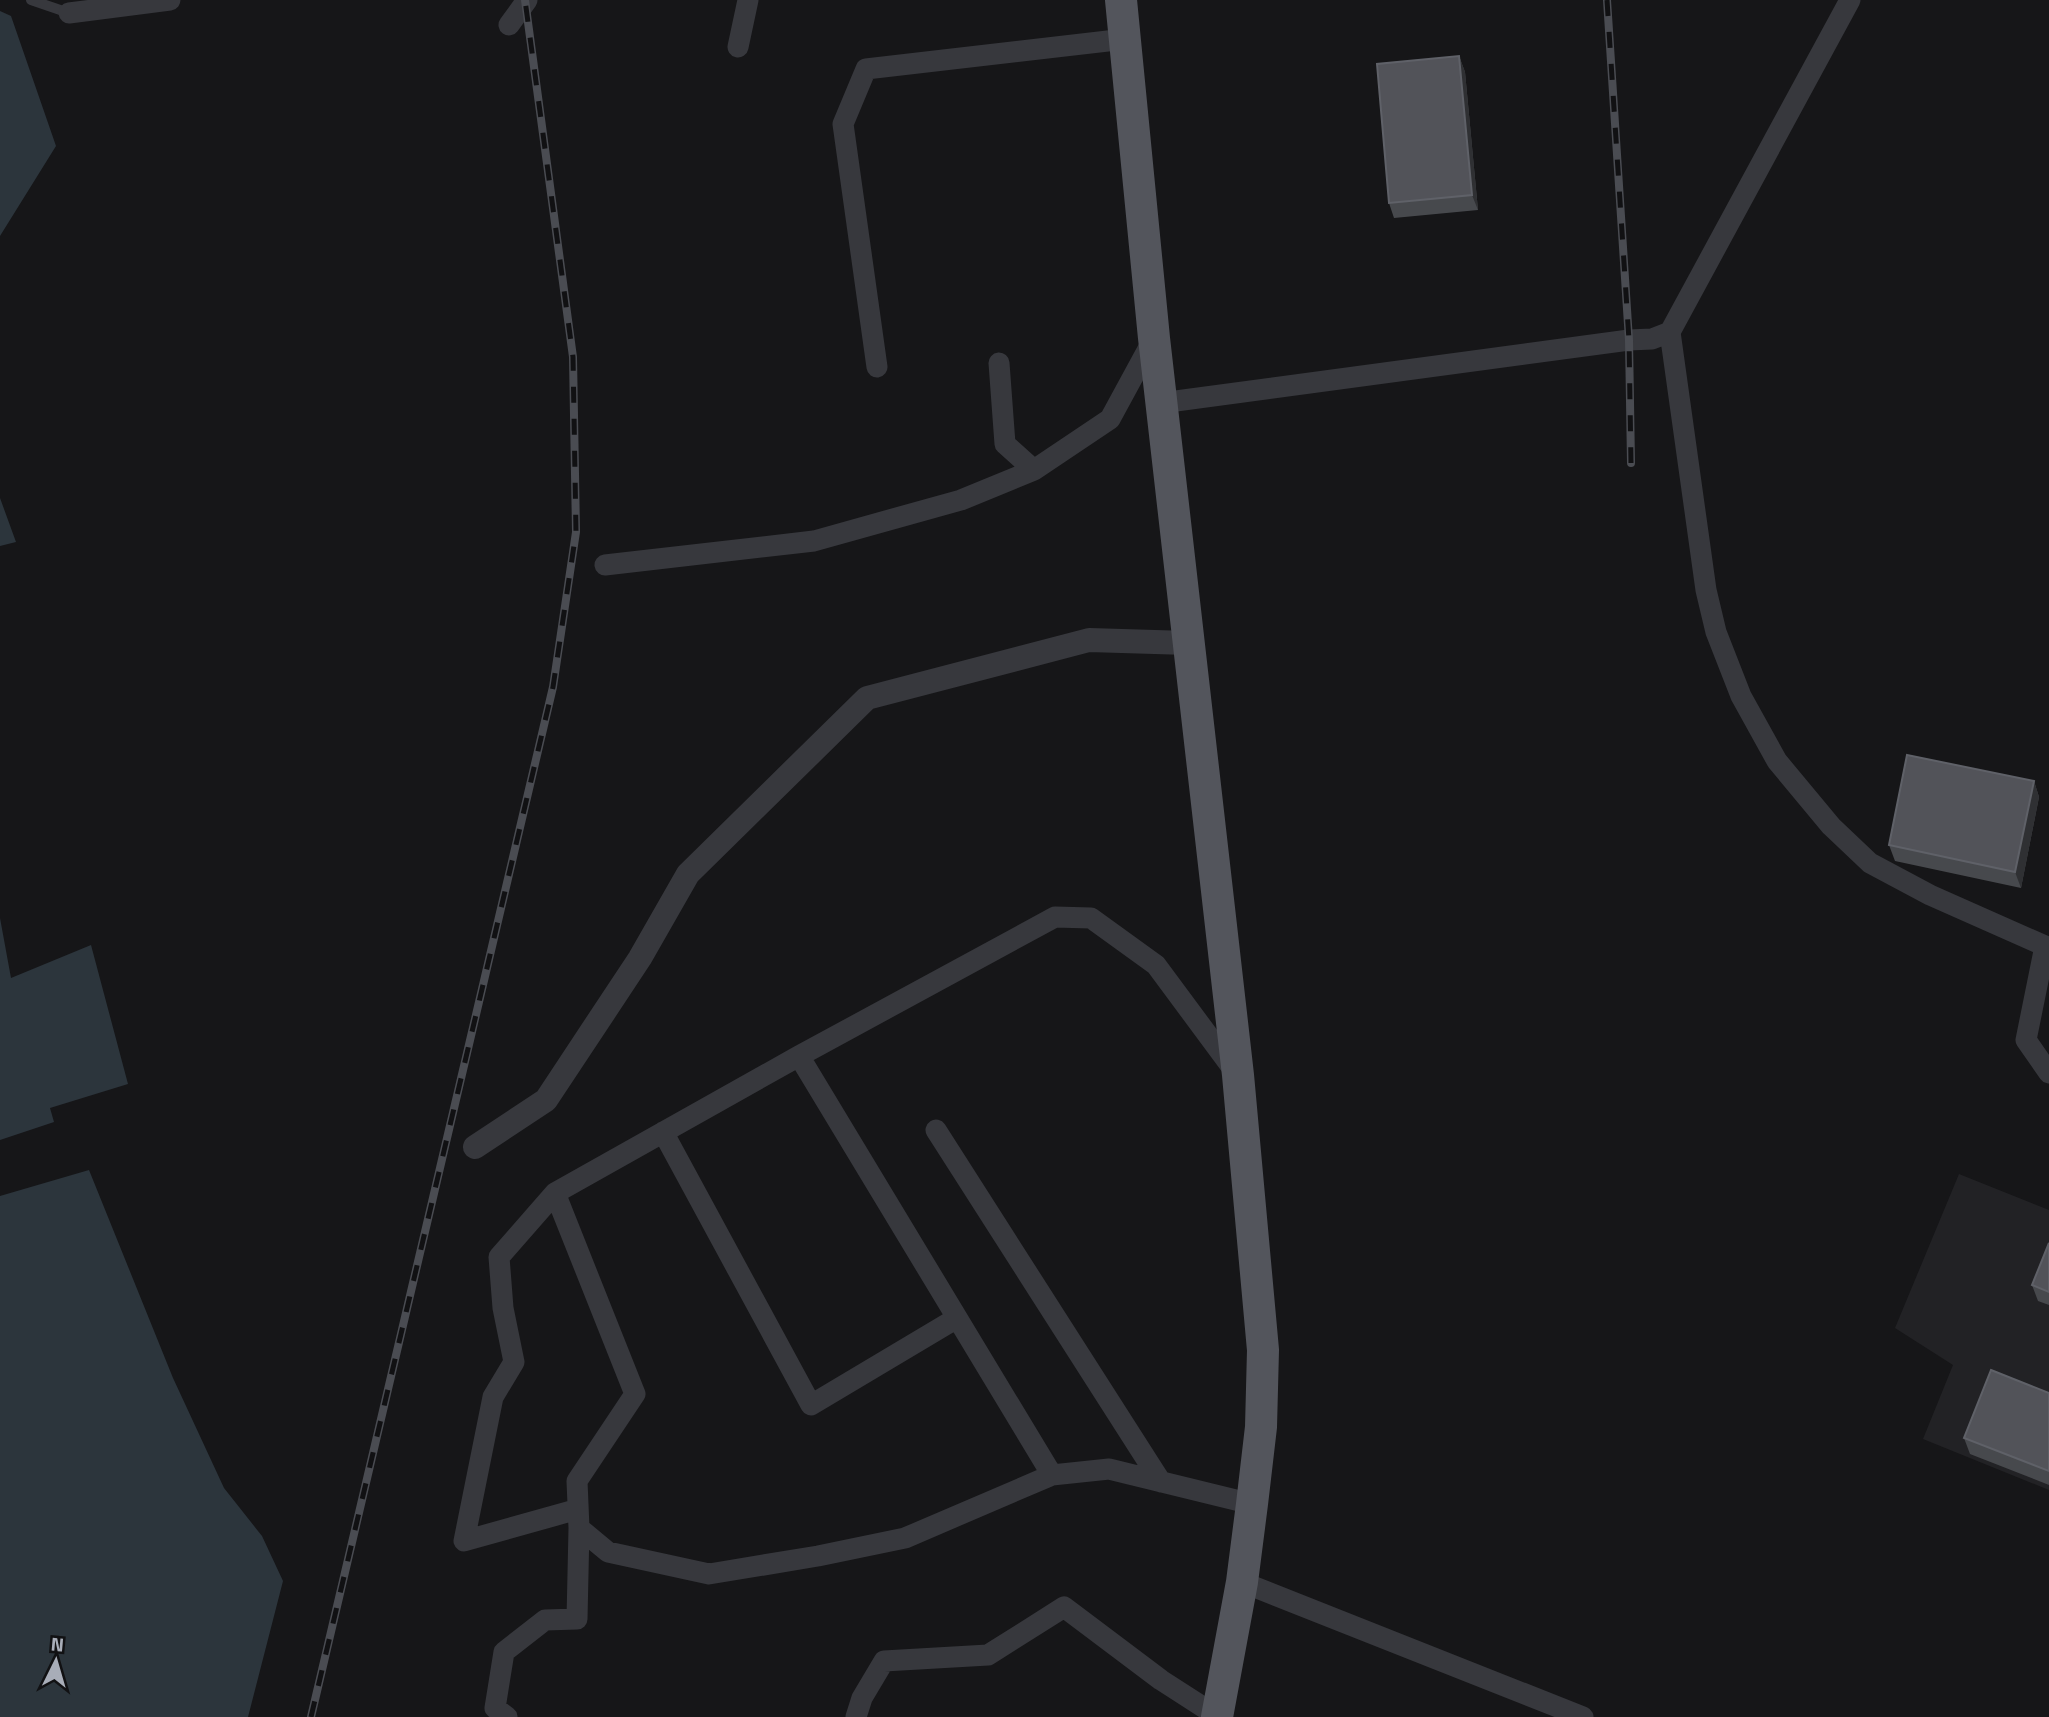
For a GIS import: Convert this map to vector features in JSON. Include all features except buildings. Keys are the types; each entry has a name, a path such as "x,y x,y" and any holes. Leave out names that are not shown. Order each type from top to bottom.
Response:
{"main road":[{"path":"1121,0 1161,403 1238,1075 1263,1350 1261,1427 1252,1504 1242,1582 1217,1716"}],"street":[{"path":"69,13 170,0"},
{"path":"509,25 527,0"},
{"path":"738,47 748,0"},
{"path":"1850,1 1670,332 1706,590 1716,632 1741,696 1777,761 1831,826 1870,863 1930,895 2045,946 2026,1040 2049,1073"},
{"path":"877,367 843,124 866,69 1125,39"},
{"path":"1161,403 1616,341 1651,339 1670,332"},
{"path":"605,565 814,541 961,500 1034,470 1110,419 1154,338"},
{"path":"999,363 1005,444 1034,470"},
{"path":"475,1147 547,1100 640,958 688,874 867,698 1089,640 1188,643"},
{"path":"579,1518 464,1541 493,1397 513,1362 503,1308 499,1256 555,1193 1055,917 1091,918 1156,965 1238,1075"},
{"path":"799,1056 1052,1475"},
{"path":"936,1130 1161,1482"},
{"path":"663,1132 811,1405 957,1318"},
{"path":"507,1717 495,1708 504,1652 545,1620 577,1619 577,1481 635,1394 555,1193"},
{"path":"579,1518 608,1552 709,1574 905,1538 1052,1475 1109,1469 1252,1504"},
{"path":"1242,1582 1583,1717"},
{"path":"856,1717 862,1698 884,1661 988,1655 1064,1607 1161,1680 1217,1716"}],"lane":[{"path":"31,0 69,13"}],"shaded area":[{"path":"0,11 11,16 56,146 0,236"},
{"path":"0,498 16,542 0,546"},
{"path":"0,918 11,978 91,945 128,1084 50,1108 54,1122 0,1140"},
{"path":"89,1170 173,1378 224,1488 262,1536 283,1581 248,1717 0,1717 0,1196"},
{"path":"1959,1174 2049,1210 2049,1490 1923,1439 1953,1365 1895,1328"}],"railway":[{"path":"311,1717 553,687 576,532 573,357 525,0"},
{"path":"1607,0 1629,340 1631,463"}]}
